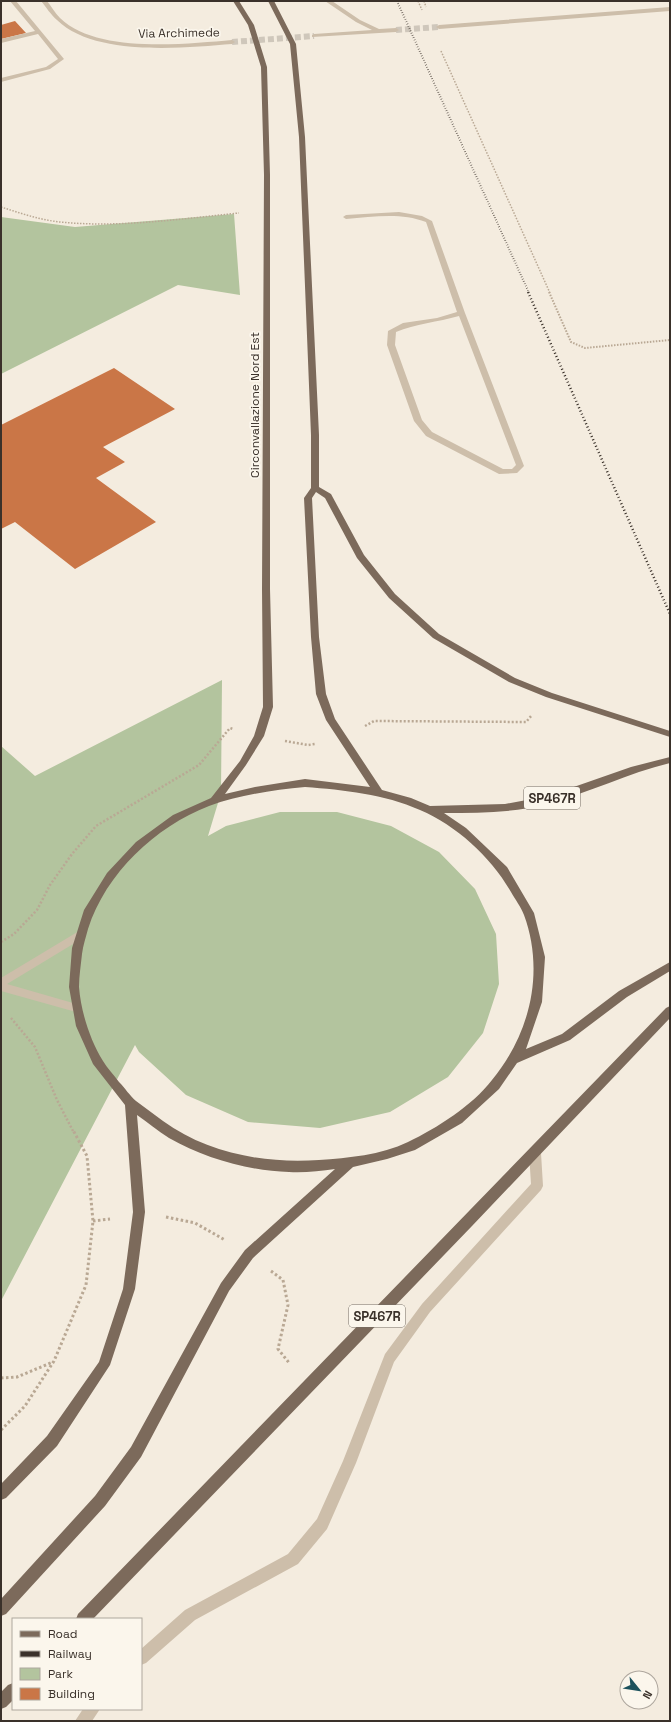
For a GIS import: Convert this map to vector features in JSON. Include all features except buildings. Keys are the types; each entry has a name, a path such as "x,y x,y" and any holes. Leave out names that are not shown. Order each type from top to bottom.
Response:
{"main road":[{"name":"Circonvallazione Nord Est","path":"215,800 243,763 259,736 268,707 266,589 267,175 264,68 251,25 236,1"},
{"path":"271,1 293,44 302,137 315,488 308,498 314,637 321,694 330,720 378,792"},
{"path":"315,488 328,496 360,556 392,596 436,636 512,680 548,695 670,734"},
{"name":"SP467R","path":"428,810 487,809 530,804 573,792 650,763 670,760"},
{"path":"305,784 351,786 378,792 404,799 428,810 462,830 490,854 514,883 530,915 540,950 541,986 533,1023 517,1058 494,1088 466,1115 455,1122 431,1137 392,1154 349,1164 288,1167 228,1157 174,1135 130,1103 104,1074 86,1042 76,1008 73,971 79,935 93,900 116,868 144,840 177,817 215,800 259,788 305,784"},
{"path":"517,1058 566,1037 623,994 670,966"},
{"name":"SP467R","path":"84,1618 535,1153 670,1011"},
{"path":"1,1493 52,1441 104,1365 129,1289 139,1212 130,1103"},
{"path":"1,1610 100,1502 136,1452 225,1287 249,1254 349,1164"},
{"path":"1,1702 12,1691"}],"street":[{"path":"1,80 48,68 61,59 13,1"},
{"name":"Via Archimede","path":"44,1 58,19 73,30 94,37 128,45 169,47 232,42"},
{"path":"328,1 358,21 378,30"},
{"path":"439,27 670,9"},
{"path":"314,36 378,30 396,30"},
{"path":"1,41 39,32"},
{"path":"346,218 417,215 429,221 444,258 461,313 520,466 514,471 502,472 429,434 418,421 391,345 392,331 406,325 438,320 461,313"},
{"path":"1,983 79,935"},
{"path":"1,987 76,1008"},
{"path":"142,1657 190,1615 293,1559 322,1524 349,1463 389,1358 426,1308 537,1186 535,1153"},
{"path":"82,1721 92,1710"}],"path":[{"path":"424,1 427,8"},
{"path":"438,46 517,218 571,342 585,348 670,340"},
{"path":"1,207 15,213 67,224 104,224 239,213"},
{"path":"1,1430 24,1406 54,1361 86,1285 93,1221 87,1156 57,1100 35,1047 6,1013"},
{"path":"1,1378 17,1377 54,1361"}],"green space":[{"path":"234,214 240,295 178,285 1,374 1,217 75,227"},
{"path":"222,680 221,793 208,836 226,826 280,812 337,812 391,826 439,852 475,889 496,934 499,984 483,1033 448,1077 390,1112 320,1128 248,1122 186,1095 139,1052 135,1045 1,1301 1,746 35,776"}],"tunnel":[{"path":"396,30 439,27"},
{"path":"232,42 314,36"}],"railway":[{"path":"397,1 529,293"},
{"path":"528,292 670,614"}]}
